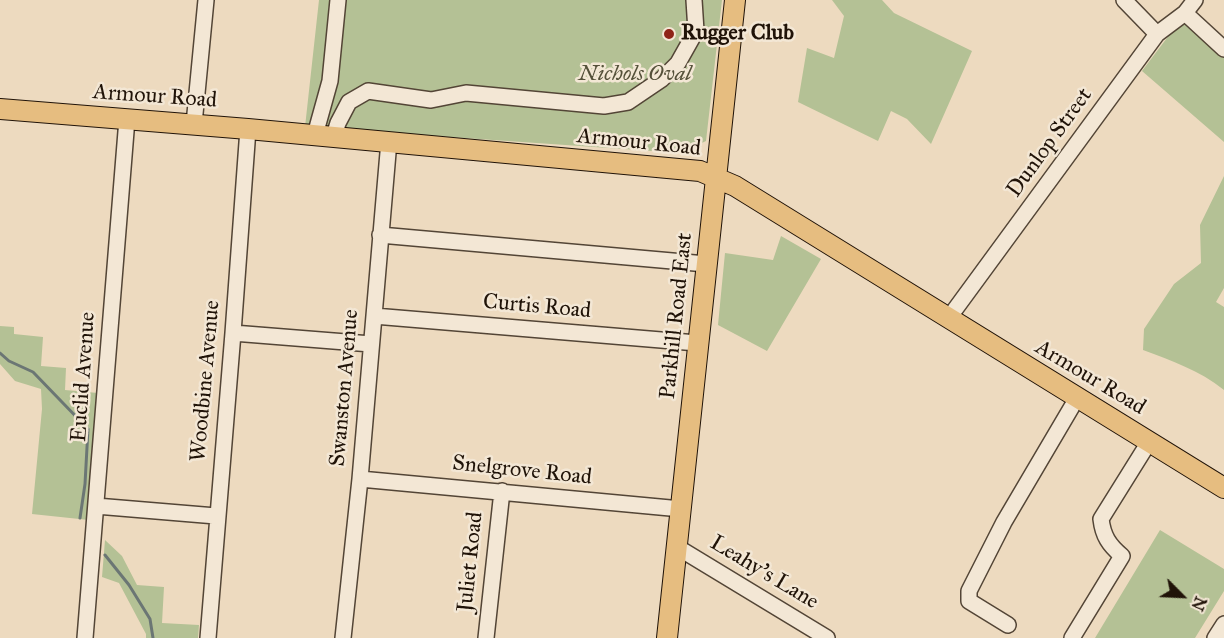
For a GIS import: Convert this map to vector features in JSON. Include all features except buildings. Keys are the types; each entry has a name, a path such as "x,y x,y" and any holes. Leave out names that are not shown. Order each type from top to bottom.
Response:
{"main road":[{"name":"Parkhill Road East","path":"667,638 735,0"},
{"name":"Armour Road","path":"0,109 389,141 700,171 735,186 1149,442 1222,482"}],"street":[{"path":"194,124 206,0"},
{"path":"325,136 338,0"},
{"path":"325,136 338,123 349,102 368,91 431,100 466,93 604,106 628,102 662,80 678,63 696,31 694,0"},
{"path":"1124,0 1157,34"},
{"name":"Dunlop Street","path":"948,319 1157,34 1185,13 1195,0"},
{"path":"1185,13 1224,49"},
{"name":"Euclid Avenue","path":"85,638 127,119"},
{"name":"Woodbine Avenue","path":"208,638 248,129"},
{"name":"Swanston Avenue","path":"343,638 360,479 389,141"},
{"path":"380,235 706,264"},
{"name":"Curtis Road","path":"374,316 697,343"},
{"path":"233,333 371,344"},
{"path":"1008,626 969,601 969,591 1004,522 1077,398"},
{"path":"1072,638 1122,556 1102,534 1101,519 1149,442"},
{"name":"Snelgrove Road","path":"360,479 681,509"},
{"name":"Juliet Road","path":"486,638 502,491"},
{"path":"96,506 216,516"},
{"name":"Leahy's Lane","path":"677,547 809,632 827,638"},
{"path":"1215,638 1224,624"}],"green space":[{"name":"Nichols Oval","path":"319,0 722,0 706,141 681,153 305,127"},
{"path":"832,0 882,0 894,13 972,51 931,144 907,119 891,111 878,141 798,102 807,48 834,58 844,16"},
{"path":"1185,20 1224,55 1224,142 1142,71 1173,30"},
{"path":"1224,176 1224,288 1216,302 1224,307 1224,390 1195,371 1143,350 1144,329 1174,284 1201,263 1200,225"},
{"path":"781,236 821,259 767,351 718,325 725,253 773,260"},
{"path":"0,326 14,327 14,334 43,337 41,366 66,368 65,390 98,393 89,520 32,514 42,409 41,389 15,381 0,364"},
{"path":"1160,530 1224,569 1224,591 1195,638 1095,638"},
{"path":"105,540 122,556 137,585 164,587 162,623 199,625 198,638 146,638 119,583 102,577"}],"waterway":[{"path":"0,353 9,361 33,372 88,429 85,484 80,518"},
{"path":"105,555 129,585 150,619 153,638"}],"place":[{"name":"Rugger Club","path":"669,34"}]}
